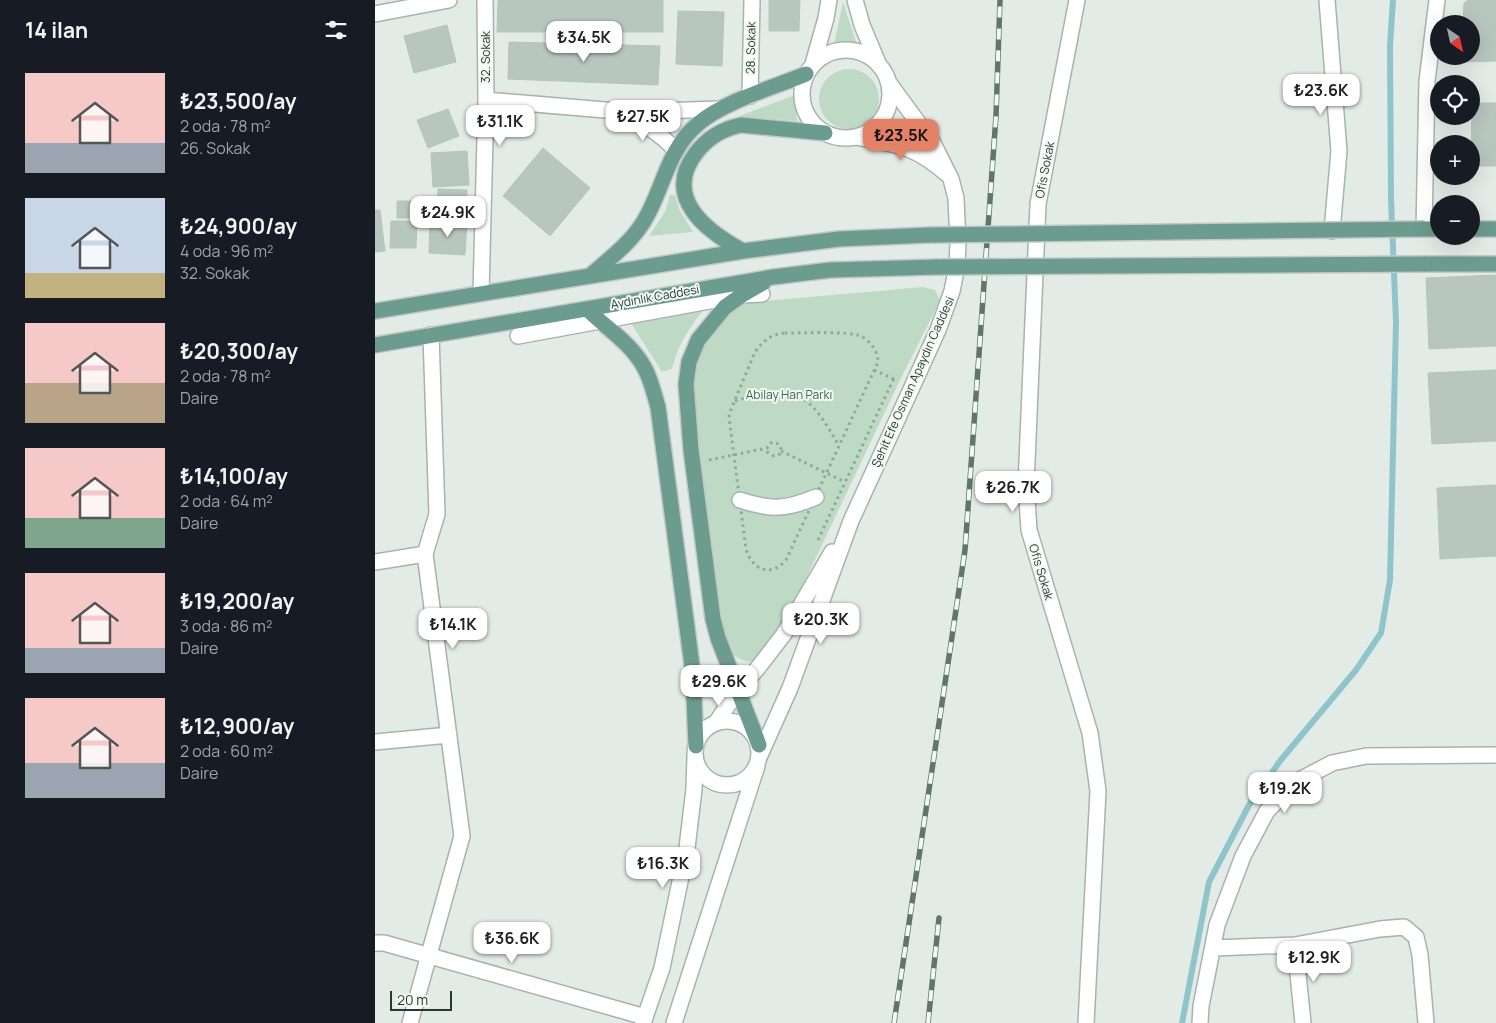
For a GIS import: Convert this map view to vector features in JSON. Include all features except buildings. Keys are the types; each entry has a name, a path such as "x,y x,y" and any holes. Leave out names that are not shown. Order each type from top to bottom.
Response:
{"main road":[{"path":"590,275 622,247 645,220 676,150 699,122 719,109 810,69"},
{"path":"743,250 713,233 692,210 686,198 684,188 685,174 690,161 708,139 731,127 741,125 825,133"},
{"path":"375,311 743,250 839,239 929,235 1430,229"},
{"path":"1480,229 1496,229"},
{"name":"Aydınlık Caddesi","path":"375,345 773,277 830,270 937,267 1496,264"},
{"path":"759,755 713,619 690,440 686,384 689,362 698,340 725,308 742,295 773,277"},
{"path":"587,309 633,351 644,366 657,407 693,673 695,752"}],"street":[{"path":"375,14 449,0"},
{"name":"32. Sokak","path":"481,293 486,100 485,0"},
{"name":"28. Sokak","path":"750,96 752,0"},
{"path":"810,69 822,56 833,51 845,49 869,55 885,72 889,84 891,95 889,107 884,117 867,133 856,137 844,138 825,133 810,120 803,102 802,93 826,18 829,0"},
{"path":"855,0 862,24 878,63"},
{"name":"Ofis Sokak","path":"1077,0 1038,204 1026,484 1029,530 1089,733 1097,791 1086,1023"},
{"path":"1327,0 1339,151 1333,231"},
{"path":"1430,195 1427,81 1437,0"},
{"name":"Şehit Efe Osman Apaydın Caddesi","path":"674,1023 759,755 789,688 851,521 938,330 952,291 957,266 958,242 956,198 951,179 933,144 889,84"},
{"path":"486,100 629,112 719,109"},
{"path":"629,112 676,150"},
{"path":"856,137 906,147 916,151 935,164 951,179"},
{"path":"518,336 742,295 762,294"},
{"path":"410,1023 427,956 462,836 425,554 437,514 431,335"},
{"path":"740,500 761,507 777,509 793,506 816,497"},
{"name":"Şehit Efe Osman Apaydın Caddesi","path":"695,752 703,732 716,723 738,690 784,634 851,521"},
{"path":"375,562 425,554"},
{"path":"695,752 698,767 704,776 712,782 722,785 733,785 743,782 751,775 759,755 754,735 737,722 726,721 716,723"},
{"path":"375,742 449,735"},
{"path":"375,943 384,943 644,1020 662,968 687,848 694,788 695,752"},
{"path":"1200,1023 1201,1006 1217,925 1243,856 1267,811 1294,783 1332,763 1366,756 1496,755"},
{"path":"1213,948 1295,946 1380,929 1404,927 1416,937 1420,955 1426,1023"},
{"path":"1295,946 1303,1023"}],"path":[{"path":"778,334 847,334 860,336 870,343 876,352 878,362 786,560 778,568 772,570 759,568 751,562 748,556 729,417 734,401 755,352 766,340 778,334"},
{"path":"874,370 894,379"},
{"path":"816,543 898,371"},
{"path":"734,401 775,391 794,395 807,402 817,412 839,446"},
{"path":"705,461 767,448 769,444 775,442 781,447 781,451 845,482"},
{"path":"767,448 771,456 778,455 781,451"}],"green space":[{"path":"843,2 856,42 834,45"},
{"path":"849,69 865,74 870,78 874,83 879,99 874,115 870,120 865,124 849,129 833,124 828,120 824,115 819,99 824,83 828,78 833,74"},
{"path":"795,95 797,121 739,116"},
{"path":"670,195 675,195 679,209 693,232 649,236 665,212"},
{"name":"Abilay Han Parkı","path":"923,287 935,290 940,301 902,376 793,606 758,657 750,662 739,658 727,645 714,570 691,376 707,337 741,303"},
{"path":"706,307 685,336 672,369 662,372 629,320"}],"waterway":[{"path":"1182,1023 1209,882 1249,805 1280,761 1356,670 1381,633 1390,580 1396,322 1391,199 1390,46 1393,0"}],"railway":[{"path":"894,1023 965,550 996,116 1000,0"},
{"path":"928,1023 939,918"}]}
